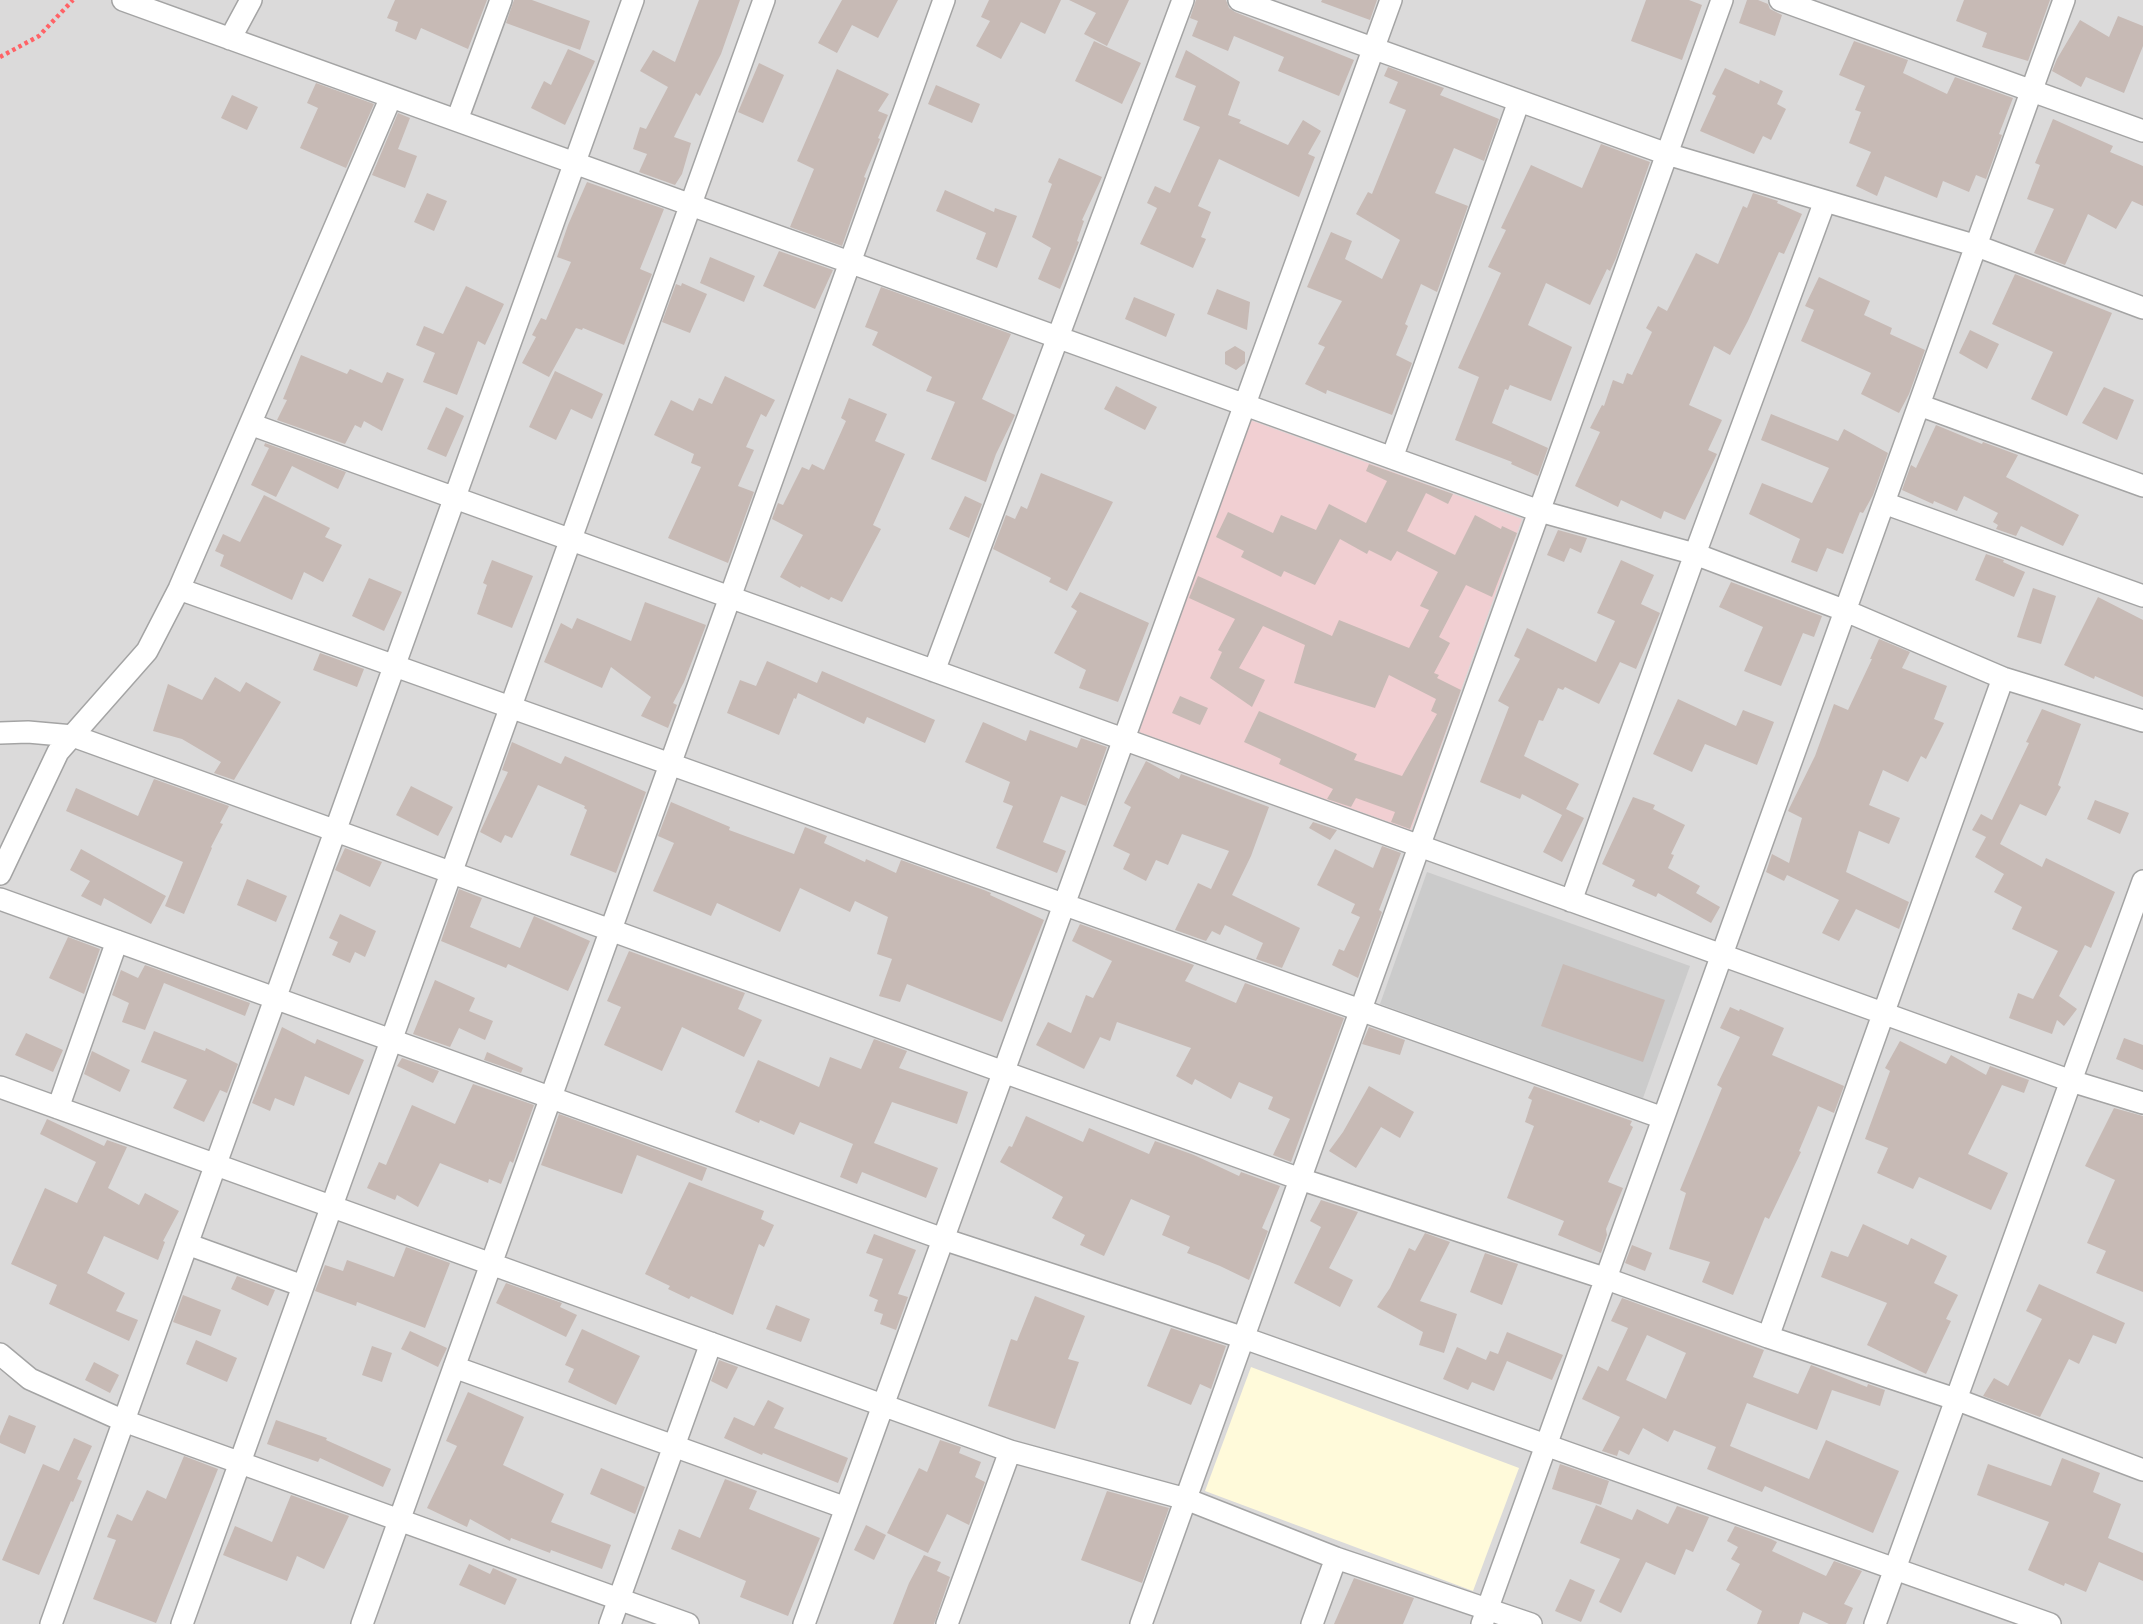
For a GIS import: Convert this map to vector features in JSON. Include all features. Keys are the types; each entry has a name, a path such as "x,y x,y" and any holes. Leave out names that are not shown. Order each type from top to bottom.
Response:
{"street":[{"path":"123,0 1539,511 1695,554 1846,611 2003,678 2143,721"},
{"path":"230,38 251,0"},
{"path":"457,120 500,0"},
{"path":"51,1624 633,0"},
{"path":"182,1624 764,0"},
{"path":"362,1624 944,0"},
{"path":"934,671 1183,0"},
{"path":"1239,0 1667,155 1977,246 2143,308"},
{"path":"804,1624 1391,0"},
{"path":"1141,1624 1722,0"},
{"path":"1780,0 2143,131"},
{"path":"1485,1616 2064,0"},
{"path":"0,874 58,752 146,651 179,589 391,97"},
{"path":"1392,458 1520,101"},
{"path":"1571,901 1825,201"},
{"path":"1919,405 2143,486"},
{"path":"250,424 1721,956 2071,1081 2143,1103"},
{"path":"1884,503 2143,596"},
{"path":"179,589 1663,1118"},
{"path":"1768,1336 2003,678"},
{"path":"0,733 28,732 73,736 1300,1179 1606,1279 1958,1400 2143,1470"},
{"path":"1875,1624 2143,881"},
{"path":"0,899 943,1239 1244,1338 2050,1624"},
{"path":"58,1108 117,941"},
{"path":"0,1087 1010,1451 1186,1499 1485,1616 1531,1624"},
{"path":"187,1244 303,1286"},
{"path":"610,1624 711,1343"},
{"path":"0,1354 30,1379 124,1421 688,1624"},
{"path":"454,1367 846,1508"},
{"path":"947,1624 1010,1451"},
{"path":"1312,1624 1336,1558"}],"path":[{"path":"0,57 39,36 73,0"}],"shaded area":[{"path":"0,0 2143,0 2143,1624 0,1624"},
{"path":"1250,420 1522,519 1411,830 1139,732"},
{"path":"1427,872 1690,966 1643,1098 1380,1004"},
{"path":"1251,1367 1519,1468 1473,1591 1205,1491"}],"building":[{"path":"395,0 487,0 468,49 421,28 416,40 395,31 398,22 387,18"},
{"path":"514,0 532,0 590,21 580,50 506,23"},
{"path":"699,0 740,0 721,54 700,96 696,93 674,137 691,143 682,174 675,185 639,172 647,154 633,149 640,127 646,129 668,87 640,71 653,50 675,62"},
{"path":"842,0 898,0 878,38 852,25 837,53 818,43"},
{"path":"989,0 1061,0 1045,34 1021,22 1001,59 976,46 990,21 981,17"},
{"path":"1069,0 1129,0 1107,46 1084,34 1096,13"},
{"path":"1196,0 1226,0 1229,8 1235,12 1354,60 1339,96 1278,71 1284,57 1234,36 1228,51 1192,36 1198,21 1190,18"},
{"path":"1377,0 1370,20 1321,2"},
{"path":"1646,0 1689,0 1702,5 1682,60 1631,41"},
{"path":"1747,0 1768,4 1770,9 1782,15 1775,36 1739,23"},
{"path":"1964,0 2050,0 2028,61 1982,47 1987,33 1956,21"},
{"path":"2118,16 2143,26 2143,46 2124,93 2086,77 2081,87 2052,71 2080,20 2109,37"},
{"path":"1094,41 1141,63 1122,104 1075,81"},
{"path":"1854,41 1908,60 1903,73 1947,94 1955,77 2013,98 1986,179 1976,175 1969,192 1943,181 1937,198 1885,176 1877,196 1856,186 1871,152 1849,143 1861,112 1855,110 1865,86 1839,75"},
{"path":"568,49 595,61 565,125 531,108 544,81 551,85"},
{"path":"1186,50 1240,82 1228,115 1241,120 1239,123 1288,145 1303,120 1321,131 1308,154 1315,157 1299,197 1219,159 1198,206 1211,212 1201,237 1206,239 1193,268 1140,244 1157,208 1147,203 1155,186 1170,193 1200,127 1183,120 1196,86 1175,77"},
{"path":"759,63 784,75 763,123 738,112"},
{"path":"1388,67 1444,88 1440,95 1499,119 1484,161 1454,148 1435,193 1468,206 1437,292 1421,284 1405,324 1408,326 1396,355 1412,363 1392,415 1327,390 1326,394 1305,384 1325,347 1318,344 1342,301 1307,287 1331,232 1352,241 1345,259 1382,279 1400,240 1356,214 1368,192 1372,194 1406,110 1389,103 1398,82 1384,76"},
{"path":"1725,68 1759,84 1760,80 1783,91 1777,104 1786,109 1771,140 1763,136 1754,154 1700,131 1716,96 1712,94"},
{"path":"837,69 889,94 878,111 888,115 864,177 866,178 842,246 790,227 814,169 797,161"},
{"path":"316,83 374,104 346,168 300,148 318,108 307,103"},
{"path":"936,85 980,104 972,123 928,104"},
{"path":"232,95 258,107 247,130 221,118"},
{"path":"398,113 410,118 398,149 417,156 405,188 372,175"},
{"path":"2053,119 2113,146 2110,152 2143,166 2143,206 2132,201 2116,229 2088,214 2065,265 2034,253 2054,209 2027,199 2040,165 2035,163"},
{"path":"1601,144 1650,162 1616,258 1610,271 1607,269 1590,305 1546,283 1528,325 1572,347 1551,401 1510,385 1508,390 1505,389 1492,423 1548,448 1538,476 1511,464 1512,462 1455,440 1479,377 1458,368 1501,273 1488,267 1506,230 1501,228 1531,165 1582,188"},
{"path":"1059,158 1102,177 1082,220 1084,221 1077,241 1079,242 1060,289 1038,279 1051,248 1032,237 1052,184 1048,182"},
{"path":"587,182 664,209 640,269 652,274 624,345 583,328 576,328 549,377 522,363 536,337 532,335 541,318 546,320 571,262 557,257"},
{"path":"945,190 994,212 995,208 1017,216 997,268 976,259 986,233 936,211"},
{"path":"427,193 447,201 434,231 414,222"},
{"path":"1753,193 1778,201 1777,203 1802,214 1784,254 1779,252 1730,355 1714,346 1689,405 1722,420 1708,450 1717,454 1685,520 1664,511 1661,519 1621,500 1618,507 1575,486 1600,432 1590,428 1602,405 1604,406 1613,380 1623,384 1627,373 1632,375 1652,332 1646,328 1658,306 1667,311 1696,253 1718,264 1743,206 1747,208"},
{"path":"779,251 833,270 815,309 763,286"},
{"path":"710,257 755,276 744,302 700,283"},
{"path":"2015,274 2112,313 2067,416 2031,399 2053,352 1992,324"},
{"path":"1819,277 1870,301 1864,315 1892,328 1890,334 1925,350 1899,413 1861,394 1871,373 1801,341 1814,310 1805,306"},
{"path":"682,283 707,294 690,333 662,322 676,284 681,286"},
{"path":"466,286 504,304 485,345 478,341 457,395 423,382 435,353 416,345 424,326 443,334"},
{"path":"881,287 1011,334 982,399 1015,415 986,482 931,459 955,402 926,391 932,377 872,345 878,332 865,327"},
{"path":"1217,289 1250,302 1247,330 1207,314"},
{"path":"1134,297 1175,314 1166,337 1125,319"},
{"path":"1970,330 1999,344 1987,369 1959,353"},
{"path":"1235,346 1245,352 1245,363 1236,370 1225,364 1225,352"},
{"path":"301,355 347,374 350,369 382,383 387,372 404,379 382,431 364,421 361,428 355,425 345,444 277,420 287,400 283,399"},
{"path":"555,371 603,394 592,419 571,409 556,440 529,427"},
{"path":"725,376 775,400 766,417 761,414 746,447 754,450 738,486 754,492 728,563 668,538 701,467 691,463 694,454 654,435 671,400 693,411 699,398 712,404"},
{"path":"1116,386 1157,407 1145,430 1104,409"},
{"path":"2104,387 2134,400 2117,440 2082,423"},
{"path":"849,398 887,414 875,441 905,454 873,525 881,529 842,602 831,597 829,600 780,577 803,535 772,519 778,503 783,505 802,467 809,470 812,464 824,470 846,421 841,418"},
{"path":"446,407 464,416 446,457 427,449"},
{"path":"1771,414 1838,441 1844,429 1888,453 1873,495 1863,513 1860,512 1843,554 1827,548 1817,572 1791,562 1800,539 1749,514 1762,483 1812,503 1829,468 1761,440"},
{"path":"1936,425 2018,455 2006,477 2079,515 2063,546 2021,526 2016,536 1996,529 1998,525 1993,522 1998,513 1964,496 1957,511 1902,490 1911,465 1916,468"},
{"path":"265,443 346,472 338,489 292,466 276,497 251,485 269,448 264,446"},
{"path":"1369,464 1453,494 1448,504 1426,493 1407,531 1455,555 1475,515 1501,529 1502,526 1517,533 1492,597 1466,585 1439,637 1450,643 1434,673 1439,675 1437,678 1461,690 1410,829 1391,822 1395,812 1356,798 1351,807 1327,799 1333,789 1279,764 1281,759 1244,742 1259,711 1357,754 1354,760 1402,776 1437,714 1431,711 1436,699 1389,675 1375,708 1294,683 1305,645 1263,626 1239,668 1265,680 1252,707 1210,678 1222,652 1218,650 1235,619 1189,598 1198,576 1332,636 1339,620 1409,648 1429,610 1420,606 1438,572 1397,551 1391,561 1369,550 1367,554 1340,539 1315,585 1284,571 1281,577 1241,557 1244,551 1216,537 1228,512 1273,533 1281,515 1316,530 1329,504 1366,523 1387,481 1366,471"},
{"path":"1041,473 1113,502 1067,591 1049,582 1051,578 993,549 1006,515 1015,519 1021,506 1027,509"},
{"path":"264,495 330,528 325,537 342,545 323,582 304,572 292,600 220,566 224,555 215,551 223,534 240,542"},
{"path":"965,496 982,504 969,538 949,529"},
{"path":"1558,530 1587,538 1581,553 1570,548 1564,562 1547,555"},
{"path":"1986,554 2025,572 2014,597 1975,580"},
{"path":"492,560 533,576 512,628 477,614 487,585 483,583"},
{"path":"1621,560 1654,575 1641,604 1660,613 1636,669 1620,662 1599,704 1565,687 1563,690 1558,688 1543,721 1539,720 1524,756 1579,784 1566,809 1584,818 1562,862 1543,852 1562,815 1522,794 1520,799 1480,782 1509,707 1498,701 1520,659 1514,656 1527,628 1596,662 1615,621 1597,613"},
{"path":"369,578 402,592 384,631 352,616"},
{"path":"1731,582 1822,616 1814,637 1803,633 1781,686 1744,671 1763,627 1719,607"},
{"path":"2033,588 2056,596 2041,644 2017,637"},
{"path":"1080,592 1149,623 1118,702 1079,688 1086,670 1054,653 1077,611 1071,607"},
{"path":"2098,597 2143,620 2143,697 2064,665"},
{"path":"645,602 706,625 673,703 677,705 668,728 641,716 651,697 611,667 602,688 544,662 561,623 572,629 577,618 631,641"},
{"path":"1879,639 1910,652 1902,668 1947,686 1934,719 1944,723 1926,759 1921,756 1908,782 1883,770 1869,805 1900,818 1889,844 1859,831 1846,872 1909,902 1899,929 1856,909 1839,941 1822,933 1839,900 1787,875 1784,881 1766,872 1772,854 1789,863 1802,818 1788,811 1815,756 1834,704 1848,710"},
{"path":"320,653 364,669 357,687 313,670"},
{"path":"767,661 817,683 822,671 935,720 925,743 867,717 864,724 798,693 779,735 727,713 740,680 756,686"},
{"path":"215,677 240,692 246,682 281,702 234,780 214,773 221,762 182,739 153,731 168,684 202,700"},
{"path":"1180,696 1208,708 1200,725 1172,713"},
{"path":"1678,699 1736,726 1743,710 1774,722 1757,765 1705,744 1692,772 1653,754"},
{"path":"2042,709 2081,724 2058,785 2061,787 2046,816 2020,804 2000,844 2042,867 2046,858 2115,892 2091,948 2085,945 2059,996 2077,1009 2064,1026 2057,1020 2052,1034 2009,1018 2018,993 2033,999 2058,951 2012,929 2022,907 1994,892 2004,874 1975,857 1986,837 1972,830 1981,814 1992,820 2029,743 2026,742"},
{"path":"983,722 1026,741 1030,730 1077,748 1081,738 1107,747 1086,806 1061,796 1043,842 1066,851 1057,873 996,848 1013,806 1003,802 1010,782 965,762"},
{"path":"512,742 561,764 565,756 646,792 616,873 570,855 587,810 585,806 538,785 512,838 505,835 501,843 480,832 508,772 502,770"},
{"path":"1146,761 1179,779 1181,774 1269,807 1251,856 1232,895 1300,928 1282,968 1256,959 1263,943 1225,925 1220,935 1212,931 1206,941 1175,930 1198,883 1211,889 1229,851 1182,834 1168,865 1156,860 1146,881 1123,869 1130,854 1113,846 1131,807 1124,803"},
{"path":"154,779 229,806 184,914 165,906 183,862 66,811 76,788 138,816"},
{"path":"411,786 453,807 438,836 396,815"},
{"path":"1633,797 1655,805 1653,809 1685,825 1671,854 1674,855 1668,868 1700,886 1696,893 1720,907 1711,923 1658,893 1656,897 1632,886 1635,880 1602,864"},
{"path":"2095,800 2129,813 2120,834 2087,819"},
{"path":"671,802 730,827 729,830 794,854 805,827 827,836 824,843 865,862 866,859 896,873 901,860 984,890 1044,920 1002,1022 907,984 900,1002 879,996 892,959 877,954 888,917 855,901 850,912 800,888 780,932 717,903 711,916 653,891 674,843 658,836"},
{"path":"1313,822 1337,830 1330,840 1309,828"},
{"path":"1382,846 1401,853 1379,910 1382,912 1358,978 1332,965 1339,949 1344,951 1360,917 1351,913 1355,904 1317,885 1335,849 1373,868"},
{"path":"345,848 382,862 370,887 335,870"},
{"path":"81,849 166,896 151,924 104,898 101,906 81,896 90,881 70,870"},
{"path":"247,879 287,896 276,922 237,905"},
{"path":"459,889 482,898 470,927 520,948 534,916 590,941 568,991 508,964 506,968 441,941"},
{"path":"340,914 376,931 365,957 355,952 350,963 332,955 338,942 329,938"},
{"path":"1080,924 1194,965 1185,981 1236,1003 1245,983 1344,1018 1291,1162 1273,1155 1290,1119 1268,1109 1273,1097 1239,1082 1231,1099 1195,1079 1192,1085 1176,1076 1191,1048 1117,1022 1110,1041 1100,1037 1084,1069 1036,1045 1048,1022 1071,1033 1086,995 1093,998 1112,961 1072,941"},
{"path":"68,937 100,949 84,994 49,978"},
{"path":"629,951 745,993 738,1009 762,1020 744,1057 682,1027 662,1071 604,1045 621,1007 607,1001"},
{"path":"1563,964 1665,1000 1643,1062 1541,1026"},
{"path":"145,965 250,1003 245,1016 164,983 145,1030 122,1022 129,1003 112,995 121,970 138,978"},
{"path":"435,980 475,998 469,1011 493,1021 485,1040 459,1028 450,1047 413,1034"},
{"path":"1730,1007 1784,1028 1772,1055 1844,1086 1834,1113 1818,1106 1799,1151 1801,1152 1769,1219 1765,1217 1733,1295 1702,1282 1710,1262 1669,1249 1686,1193 1680,1190 1722,1088 1717,1085 1740,1037 1720,1028"},
{"path":"282,1027 315,1044 317,1039 364,1060 349,1095 305,1076 294,1106 275,1098 270,1111 252,1103"},
{"path":"1369,1027 1405,1040 1400,1055 1362,1044"},
{"path":"154,1031 205,1051 206,1048 238,1064 227,1093 220,1090 204,1122 173,1108 187,1080 141,1062"},
{"path":"26,1033 63,1050 53,1072 15,1055"},
{"path":"2124,1038 2143,1045 2143,1070 2116,1059"},
{"path":"874,1039 907,1051 899,1068 968,1092 957,1124 892,1102 874,1143 938,1168 926,1198 862,1172 857,1184 840,1177 853,1144 800,1122 794,1135 735,1112 758,1060 819,1087 830,1057 861,1069"},
{"path":"1900,1041 1946,1064 1951,1055 1986,1075 1990,1066 2029,1080 2024,1093 2002,1085 1968,1154 2008,1173 1991,1210 1919,1177 1913,1189 1877,1173 1888,1148 1865,1139 1890,1071 1885,1068"},
{"path":"92,1051 130,1070 120,1092 84,1074"},
{"path":"487,1052 523,1068 521,1073 484,1060"},
{"path":"402,1058 439,1071 433,1083 397,1066"},
{"path":"473,1084 534,1105 513,1163 510,1161 501,1184 489,1179 488,1183 440,1163 418,1207 397,1195 395,1200 367,1188 379,1162 386,1165 412,1105 455,1124"},
{"path":"1369,1086 1414,1112 1400,1138 1381,1127 1356,1168 1329,1151"},
{"path":"1534,1086 1632,1121 1630,1125 1633,1127 1608,1182 1623,1188 1606,1229 1607,1235 1601,1253 1558,1235 1564,1221 1507,1198 1534,1126 1525,1122 1532,1100 1528,1098"},
{"path":"2114,1108 2143,1116 2143,1292 2096,1273 2106,1251 2087,1243 2115,1180 2085,1166"},
{"path":"559,1114 707,1168 702,1181 637,1155 622,1194 541,1165"},
{"path":"1026,1116 1083,1142 1089,1128 1149,1154 1155,1141 1239,1176 1241,1172 1280,1186 1262,1228 1268,1231 1249,1280 1187,1253 1190,1247 1162,1235 1170,1216 1131,1199 1104,1256 1080,1245 1085,1235 1052,1218 1063,1197 1000,1162 1009,1146 1012,1147"},
{"path":"47,1119 104,1146 107,1140 127,1147 108,1188 139,1205 145,1193 179,1211 163,1241 165,1242 158,1260 104,1236 87,1273 125,1293 116,1311 138,1320 129,1341 49,1304 57,1285 11,1264 45,1188 77,1203 96,1162 40,1134"},
{"path":"689,1182 764,1211 761,1219 774,1225 764,1247 759,1244 733,1315 691,1296 689,1299 645,1274"},
{"path":"1321,1200 1358,1212 1329,1268 1353,1280 1340,1307 1294,1283 1321,1227 1310,1221"},
{"path":"1863,1224 1908,1245 1911,1238 1947,1256 1934,1283 1958,1295 1946,1319 1951,1321 1926,1374 1867,1345 1887,1303 1821,1277 1831,1251 1848,1257"},
{"path":"1425,1233 1450,1242 1420,1301 1457,1314 1444,1353 1419,1345 1423,1332 1377,1307 1390,1288 1409,1248 1415,1251"},
{"path":"874,1234 916,1250 898,1294 908,1297 896,1330 880,1324 883,1314 874,1311 878,1300 869,1296 883,1259 866,1253"},
{"path":"1632,1245 1652,1253 1645,1271 1625,1263"},
{"path":"406,1247 450,1263 425,1328 357,1302 356,1306 315,1291 325,1265 343,1271 347,1260 394,1277"},
{"path":"1485,1253 1518,1264 1502,1305 1470,1292"},
{"path":"237,1276 275,1290 268,1306 231,1289"},
{"path":"506,1283 562,1303 560,1307 577,1315 566,1337 496,1303"},
{"path":"2039,1284 2125,1323 2116,1344 2093,1335 2079,1364 2069,1359 2040,1417 1983,1396 1994,1378 2008,1386 2042,1319 2026,1311"},
{"path":"183,1295 221,1310 211,1336 173,1322"},
{"path":"1035,1296 1085,1316 1068,1359 1079,1362 1055,1429 988,1406 1011,1339 1017,1341"},
{"path":"1622,1298 1764,1350 1753,1377 1798,1394 1811,1365 1867,1387 1868,1384 1885,1390 1880,1406 1832,1390 1817,1430 1747,1403 1730,1446 1809,1479 1826,1440 1899,1471 1873,1533 1765,1486 1762,1492 1707,1469 1716,1447 1674,1430 1668,1442 1643,1428 1629,1455 1619,1450 1617,1456 1602,1451 1620,1417 1582,1399 1598,1366 1608,1371 1628,1328 1611,1321","holes":["1647,1335 1686,1353 1666,1399 1626,1380"]},
{"path":"776,1305 810,1319 801,1342 766,1329"},
{"path":"1171,1328 1226,1346 1211,1389 1200,1384 1191,1405 1147,1386"},
{"path":"582,1329 640,1356 616,1405 568,1382 574,1369 565,1365"},
{"path":"410,1331 447,1348 438,1367 401,1349"},
{"path":"1507,1332 1563,1355 1552,1380 1507,1361 1494,1391 1472,1382 1468,1390 1443,1379 1457,1347 1486,1360 1490,1351 1498,1354"},
{"path":"196,1340 237,1358 227,1382 186,1364"},
{"path":"372,1346 392,1353 382,1382 362,1375"},
{"path":"719,1360 738,1367 727,1389 711,1381"},
{"path":"94,1362 119,1375 110,1393 85,1380"},
{"path":"468,1392 524,1417 503,1465 564,1494 551,1522 611,1545 602,1569 551,1550 550,1553 511,1538 510,1541 470,1519 467,1527 427,1508 457,1446 446,1441"},
{"path":"768,1400 784,1408 774,1428 848,1458 838,1483 724,1438 734,1417 754,1426"},
{"path":"9,1415 36,1426 25,1454 0,1443 0,1436"},
{"path":"276,1420 327,1438 326,1440 391,1469 383,1487 320,1458 318,1462 267,1444"},
{"path":"74,1438 92,1446 77,1479 82,1481 39,1575 2,1560 43,1464 59,1471"},
{"path":"940,1440 961,1447 959,1453 981,1462 975,1477 985,1482 969,1525 947,1514 928,1553 887,1533 919,1468 927,1472"},
{"path":"184,1456 218,1469 156,1623 93,1599 116,1540 107,1537 117,1514 132,1521 147,1490 166,1499"},
{"path":"2062,1458 2100,1473 2093,1492 2121,1504 2108,1538 2143,1553 2143,1581 2099,1562 2086,1592 2065,1583 2064,1586 2028,1570 2049,1522 1977,1495 1988,1464 2051,1486"},
{"path":"1560,1464 1609,1481 1601,1505 1552,1489"},
{"path":"601,1468 645,1487 635,1514 590,1494"},
{"path":"725,1479 757,1491 749,1509 820,1538 788,1616 740,1597 746,1581 671,1549 679,1529 700,1538"},
{"path":"1107,1491 1169,1508 1142,1583 1081,1560"},
{"path":"291,1495 349,1516 324,1569 297,1556 287,1581 223,1555 235,1526 272,1542"},
{"path":"1596,1505 1632,1520 1637,1509 1668,1524 1677,1506 1709,1517 1693,1552 1686,1549 1675,1575 1646,1562 1621,1613 1599,1602 1620,1559 1580,1543"},
{"path":"866,1525 886,1535 874,1560 854,1550"},
{"path":"1735,1526 1777,1542 1772,1551 1826,1576 1834,1561 1862,1571 1844,1604 1853,1608 1846,1624 1829,1624 1803,1612 1799,1624 1757,1624 1762,1611 1726,1590 1740,1564 1731,1559 1738,1547 1727,1541"},
{"path":"924,1555 941,1562 937,1571 950,1577 934,1624 893,1624 909,1583"},
{"path":"469,1564 490,1574 493,1568 517,1579 505,1605 459,1585"},
{"path":"1354,1578 1414,1598 1403,1624 1334,1624"},
{"path":"1570,1579 1595,1590 1581,1622 1555,1611"}]}
